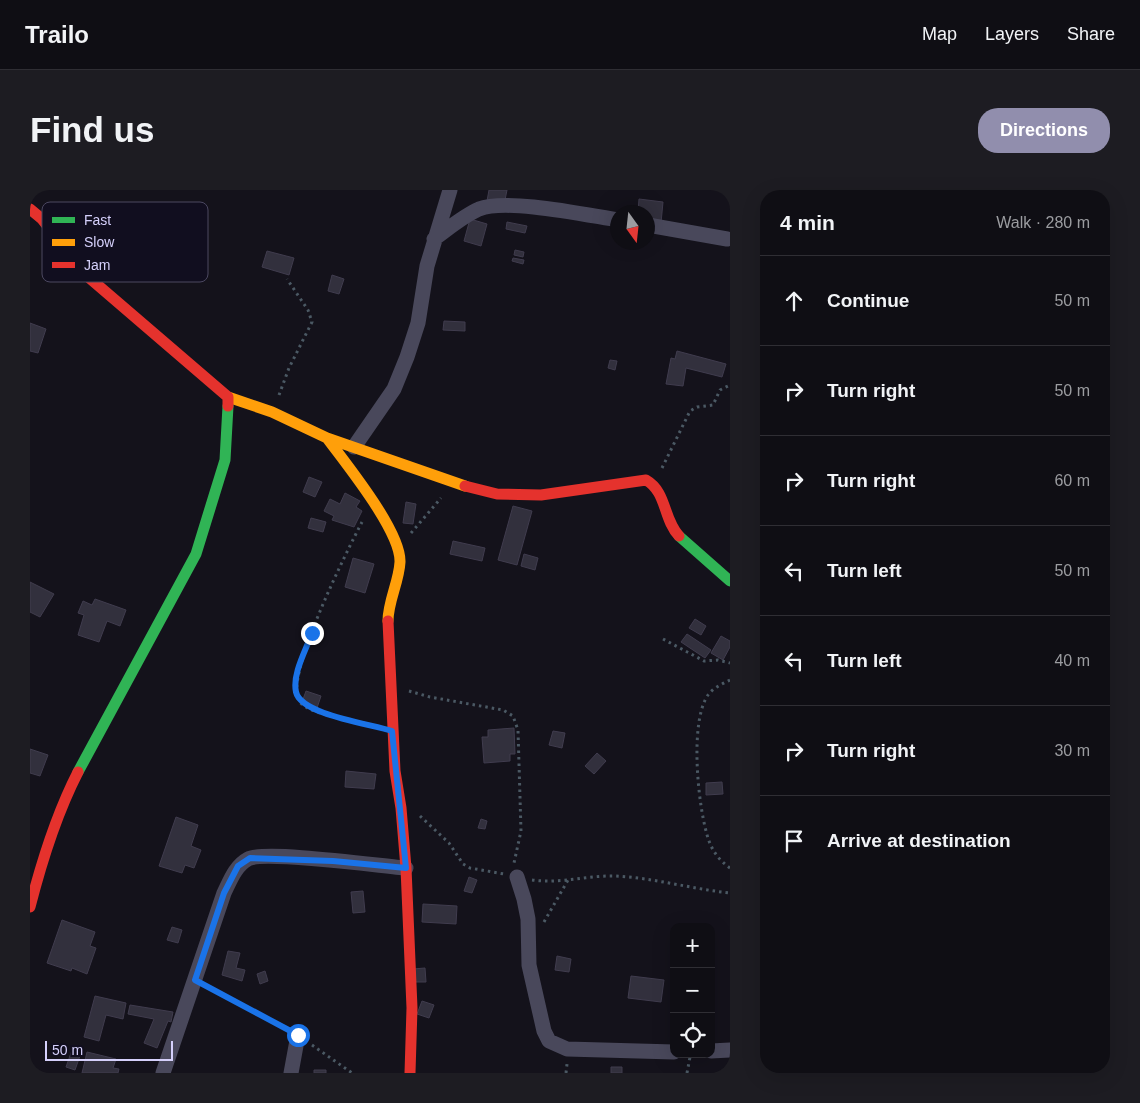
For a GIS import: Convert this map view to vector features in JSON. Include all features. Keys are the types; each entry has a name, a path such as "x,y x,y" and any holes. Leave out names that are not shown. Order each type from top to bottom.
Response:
{"street":[{"path":"354,447 394,389 407,357 418,323 427,266 450,190"},
{"path":"434,239 480,209 492,206 523,207 610,219"},
{"path":"30,209 42,219"},
{"path":"655,226 727,239"},
{"path":"94,282 228,397 272,412 327,438 455,483 497,494 541,494 628,481 646,480 654,482 662,498 670,525 677,535 729,582"},
{"path":"30,907 43,855 62,803 85,757 196,554 225,460 228,397"},
{"path":"327,438 373,502 399,548 400,563 388,608 387,640 395,770 401,808 406,868 412,1008 410,1073"},
{"path":"163,1073 224,893 238,866 250,858 333,861 406,868"},
{"path":"513,876 524,899 529,942 529,964 537,1006 549,1041 567,1049 670,1052"},
{"path":"291,1073 298,1035"},
{"path":"715,1051 730,1050"}],"path":[{"path":"272,412 289,368 312,322 308,310 287,280"},
{"path":"654,482 690,411 697,406 713,405 720,390 730,385"},
{"path":"399,548 455,483"},
{"path":"373,502 342,560 297,676 296,691 300,702 312,709 392,731"},
{"path":"663,639 704,661 718,660 730,663"},
{"path":"390,679 412,692 503,710 513,716 518,730 521,831 513,876"},
{"path":"730,680 718,686 708,695 701,710 696,750 702,804 709,842 716,855 730,868"},
{"path":"401,808 428,821 449,843 463,864 480,870 550,882 591,876 618,876 730,893"},
{"path":"529,942 544,922 568,880"},
{"path":"195,980 298,1035 352,1073"},
{"path":"688,1073 690,1058"}],"building":[{"path":"489,190 507,190 504,205 487,201"},
{"path":"639,199 663,202 661,223 655,222 655,205 639,205"},
{"path":"470,219 487,224 481,246 464,241"},
{"path":"507,222 527,226 525,233 506,229"},
{"path":"515,250 524,252 523,257 514,255"},
{"path":"267,251 294,258 289,275 262,267"},
{"path":"513,258 524,260 523,264 512,261"},
{"path":"332,275 344,279 339,294 328,291"},
{"path":"444,321 465,322 465,331 443,330"},
{"path":"30,323 46,329 38,353 30,351"},
{"path":"677,351 726,364 722,377 686,368 683,386 666,384 671,358 675,359"},
{"path":"610,360 617,361 615,370 608,368"},
{"path":"309,477 322,482 315,497 303,492"},
{"path":"345,493 360,501 356,507 362,511 354,527 332,520 334,516 324,511 330,499 340,504"},
{"path":"406,502 416,504 413,524 403,523"},
{"path":"513,506 532,511 517,565 498,560"},
{"path":"311,518 326,522 323,532 308,528"},
{"path":"453,541 485,548 482,561 450,554"},
{"path":"524,554 538,558 535,570 521,566"},
{"path":"353,558 374,564 365,593 345,587"},
{"path":"30,582 54,594 40,617 30,612"},
{"path":"95,599 126,610 120,626 107,621 99,642 78,635 84,615 78,613 83,601 92,605"},
{"path":"695,619 706,626 701,635 689,628"},
{"path":"687,634 711,650 705,658 681,642"},
{"path":"721,636 730,641 730,647 723,660 711,653"},
{"path":"306,691 321,696 317,708 302,702"},
{"path":"514,728 515,754 510,754 510,761 484,763 482,737 488,737 488,730"},
{"path":"553,731 565,733 562,748 549,745"},
{"path":"30,749 48,755 40,776 30,773"},
{"path":"597,753 606,761 594,774 585,766"},
{"path":"346,771 376,774 374,789 345,787"},
{"path":"722,782 723,794 706,795 706,783"},
{"path":"176,817 198,825 191,846 201,850 194,868 185,865 182,873 159,866"},
{"path":"481,819 487,821 485,829 478,828"},
{"path":"469,877 477,880 472,893 464,891"},
{"path":"363,891 365,912 353,913 351,892"},
{"path":"423,904 457,906 456,924 422,922"},
{"path":"62,920 95,932 90,946 96,948 87,974 72,968 71,971 47,963"},
{"path":"172,927 182,930 178,943 167,940"},
{"path":"228,951 240,953 236,968 245,970 242,981 222,975"},
{"path":"557,956 571,959 569,972 555,970"},
{"path":"425,968 426,982 413,982 413,969"},
{"path":"265,971 268,981 260,984 257,974"},
{"path":"631,976 664,980 661,1002 628,998"},
{"path":"95,996 126,1003 123,1019 106,1015 99,1041 84,1037"},
{"path":"422,1001 434,1005 429,1018 417,1014"},
{"path":"130,1005 173,1012 171,1022 168,1021 157,1048 144,1043 154,1019 128,1014"},
{"path":"72,1050 81,1053 75,1070 66,1067"},
{"path":"87,1052 116,1059 113,1068 119,1069 118,1073 82,1073"},
{"path":"611,1067 622,1067 622,1073 611,1073"},
{"path":"314,1070 326,1070 326,1073 314,1073"}],"traffic: fast":[{"path":"78,772 196,554 225,460 228,406"},
{"path":"679,536 730,581"}],"traffic: slow":[{"path":"228,397 272,412 327,438 465,486"},
{"path":"327,438 371,498 392,533 398,549 400,562 398,577 388,614 388,621"}],"traffic: jam":[{"path":"30,209 42,219"},
{"path":"94,282 228,397 228,406"},
{"path":"465,486 497,494 541,495 646,480 658,491 670,522 679,536"},
{"path":"388,621 395,771 401,808 406,868 412,1008 410,1073"},
{"path":"30,907 50,838 78,772"}],"route":[{"path":"298,1035 195,980 224,893 238,866 250,858 278,857 406,868 392,731 334,716 312,709 300,702 296,691 297,676 312,633"}]}
